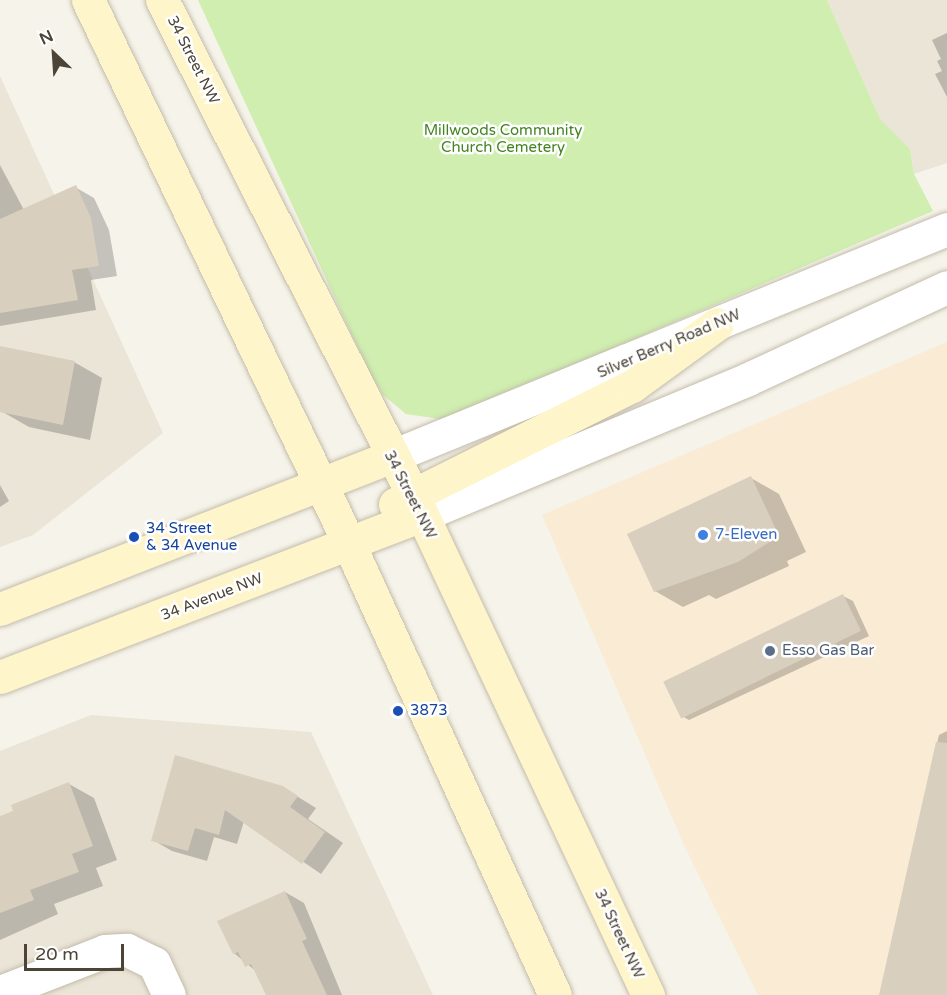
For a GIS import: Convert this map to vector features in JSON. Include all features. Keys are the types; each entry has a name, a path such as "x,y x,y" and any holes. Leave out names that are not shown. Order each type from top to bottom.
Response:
{"main road":[{"path":"88,0 349,545 555,995"},
{"name":"34 Street NW","path":"162,0 390,457 417,504 648,995"},
{"path":"349,545 371,518 417,504 632,386 717,324"},
{"path":"0,609 390,457"},
{"name":"34 Avenue NW","path":"0,677 349,545"}],"street":[{"name":"Silver Berry Road NW","path":"390,457 947,229"},
{"path":"417,504 748,379 947,287"},
{"path":"0,992 105,951 127,950 154,963 169,995"}],"shaded area":[{"path":"827,0 947,0 947,163 914,174 910,149 880,119"},
{"path":"0,76 163,433 33,535 0,547"},
{"path":"947,342 947,995 758,995 684,845 542,515"},
{"path":"91,715 311,732 433,995 0,995 0,751"}],"green space":[{"name":"Millwoods Community Church Cemetery","path":"198,0 827,0 880,119 910,149 914,174 933,211 471,409 440,419 406,414 383,395 368,370"}],"building":[{"path":"76,185 91,218 99,266 72,270 78,300 0,313 0,219"},
{"path":"0,346 75,361 63,425 0,412"},
{"name":"7-Eleven","path":"751,476 779,536 738,562 654,592 627,534"},
{"name":"Esso Gas Bar","path":"843,594 861,631 681,719 663,682"},
{"path":"936,742 947,743 947,995 879,995"},
{"path":"175,755 283,786 298,796 290,807 325,832 302,864 225,810 219,835 195,828 188,851 151,841"},
{"path":"69,782 93,846 72,854 79,872 30,890 34,900 0,913 0,816 13,811 11,805"},
{"path":"285,891 307,939 302,941 327,995 266,995 251,964 245,967 238,952 233,954 217,921"}],"place":[{"name":"7-Eleven","path":"703,535"},
{"name":"34 Street & 34 Avenue","path":"134,537"},
{"name":"Esso Gas Bar","path":"770,651"},
{"name":"3873","path":"398,711"}]}
